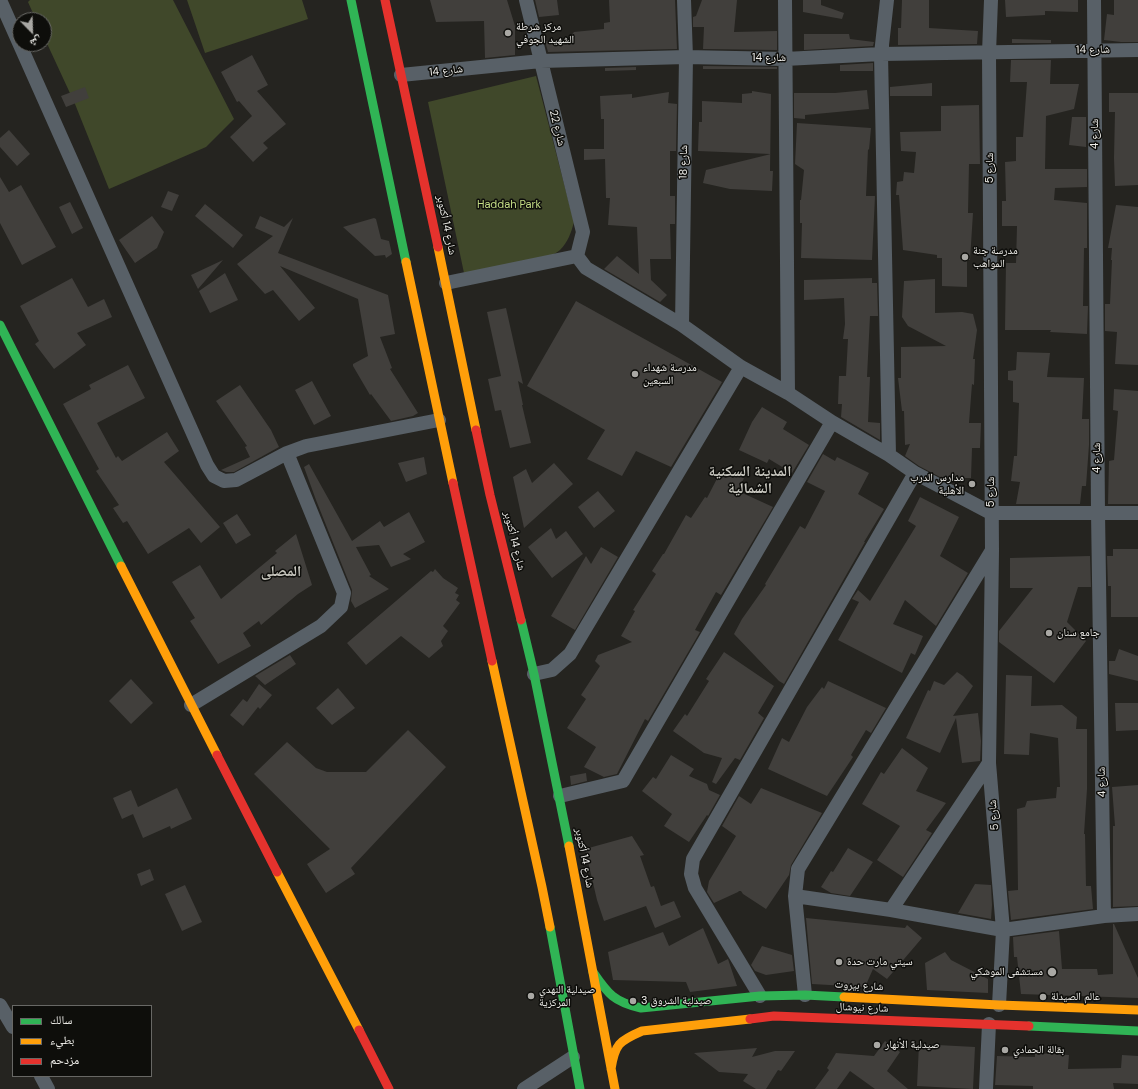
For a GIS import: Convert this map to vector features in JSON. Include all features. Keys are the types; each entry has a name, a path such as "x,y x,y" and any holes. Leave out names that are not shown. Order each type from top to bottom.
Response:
{"main road":[{"path":"351,0 439,420 460,499 546,886 573,1058 580,1089"},
{"name":"شارع 14 أكتوبر","path":"385,0 446,283 487,495 534,674 560,796 615,1089"},
{"path":"0,325 191,705 389,1089"},
{"path":"564,882 576,880"},
{"name":"شارع بيروت","path":"593,972 604,989 615,1000 626,1005 641,1008 760,996 805,995 999,1005 1138,1010"},
{"name":"شارع نيوشال","path":"611,1071 618,1043 623,1039 642,1031 774,1016 1138,1031"}],"street":[{"path":"0,0 207,465 214,476 224,481 236,480 288,453 306,446 439,420"},
{"name":"شارع 22","path":"526,0 583,232 577,256"},
{"name":"شارع 18","path":"682,325 686,57 684,0"},
{"path":"785,0 788,393"},
{"path":"887,0 882,54 889,455"},
{"name":"شارع 5","path":"991,0 992,551 989,763 1003,930 999,1005"},
{"name":"شارع 4","path":"1094,0 1098,512 1104,916"},
{"name":"شارع 14","path":"402,75 541,61 686,57 785,59 882,54 1138,50"},
{"path":"446,283 577,256 586,268 682,325 741,367 788,393 832,422 889,455 915,473 991,512 1138,512"},
{"path":"534,674 552,670 570,654 741,367"},
{"path":"560,796 623,781 832,422"},
{"path":"191,705 321,626 341,607 344,593 288,453"},
{"path":"760,996 695,888 691,874 693,859 915,473"},
{"path":"805,995 795,896 798,870 992,551"},
{"path":"891,910 989,763"},
{"path":"795,896 891,910 1003,930 1104,916 1138,914"},
{"path":"0,1005 12,1026"},
{"path":"986,1089 989,1024"},
{"path":"524,1089 573,1058"},
{"path":"42,1077 48,1089"}],"green space":[{"path":"30,0 173,0 234,119 206,147 109,189 75,104 51,52 52,12 32,12 28,2"},
{"path":"187,0 302,0 308,19 205,53"},
{"name":"Haddah Park","path":"536,76 574,222 570,234 565,244 553,255 515,265 464,273 428,102"}],"building":[{"path":"430,0 507,0 515,26 515,55 485,58 484,21 436,22"},
{"path":"535,0 557,0 559,15 539,17"},
{"path":"609,0 675,0 677,49 548,52 545,41 566,42 574,32 604,29 604,23 610,22"},
{"path":"702,0 737,0 734,32 777,31 777,50 703,49 704,27 693,27 693,17 696,16"},
{"path":"803,0 821,0 821,5 844,13 842,19 803,12"},
{"path":"902,0 929,0 929,28 978,31 977,44 898,45 898,28 901,28"},
{"path":"1005,0 1078,0 1078,12 1045,11 1045,15 1006,17"},
{"path":"1114,0 1138,0 1138,42 1104,40 1107,14 1114,15"},
{"path":"804,34 849,34 850,39 874,42 873,46 804,50"},
{"path":"1012,39 1051,40 1051,43 1012,43"},
{"path":"252,55 268,85 257,91 286,124 263,143 268,148 253,162 230,137 252,116 239,101 237,102 221,72"},
{"path":"1011,60 1051,60 1050,84 1079,84 1074,109 1046,116 1045,169 1087,169 1087,187 1055,188 1054,200 1087,203 1087,248 1084,248 1083,306 1088,306 1087,334 1050,332 1051,330 1005,330 1006,263 1016,263 1017,226 1002,226 1002,201 1006,201 1005,162 1016,161 1016,137 1023,137 1027,82 1010,82"},
{"path":"873,63 873,71 840,71 840,65"},
{"path":"703,66 777,67 777,69 703,69"},
{"path":"636,67 636,70 605,71 605,68"},
{"path":"932,83 932,96 890,96 890,87"},
{"path":"85,87 89,98 66,107 61,96"},
{"path":"867,90 869,109 805,115 805,119 794,118 794,93 835,93"},
{"path":"752,91 771,94 770,154 698,151 699,122 702,122 702,101 742,103 742,94 752,93"},
{"path":"669,92 668,103 677,104 676,151 670,151 670,196 675,196 675,224 670,224 671,259 650,259 651,280 667,295 660,302 604,269 617,256 639,274 637,227 608,225 610,198 606,198 605,159 584,160 584,149 604,149 604,119 601,119 600,96 632,94 632,98"},
{"path":"1109,93 1138,93 1138,185 1115,186 1115,112 1109,112"},
{"path":"979,105 980,164 969,164 968,213 973,213 970,260 967,260 967,287 942,286 942,258 937,258 937,255 903,250 899,195 896,195 897,182 903,181 904,172 914,173 916,152 901,151 900,132 941,131 941,106"},
{"path":"1072,117 1086,117 1086,147 1069,145"},
{"path":"797,123 871,128 869,150 868,149 866,196 875,196 872,260 801,258 802,223 800,223 800,200 804,170 795,164"},
{"path":"9,130 30,154 17,166 0,147 0,138"},
{"path":"770,154 770,171 773,171 772,191 730,189 703,183 706,170"},
{"path":"0,177 9,192 21,185 56,247 22,265 0,223"},
{"path":"168,191 179,195 172,211 161,207"},
{"path":"70,202 83,228 72,234 59,207"},
{"path":"205,204 243,235 233,248 195,216"},
{"path":"1116,205 1138,207 1138,365 1115,364 1117,332 1105,331 1105,304 1110,304 1112,260 1112,248 1108,248"},
{"path":"152,216 164,232 157,248 135,263 119,240"},
{"path":"260,216 284,227 293,218 278,253 388,295 395,334 380,337 392,368 390,369 418,413 413,416 391,421 371,394 370,395 353,366 353,364 368,356 358,299 280,266 315,308 299,321 273,290 265,294 237,264 273,236 255,228"},
{"path":"374,218 376,219 381,239 389,241 392,254 386,258 385,255 375,256 343,227"},
{"path":"223,260 198,289 191,275"},
{"path":"225,273 238,300 210,313 199,291"},
{"path":"72,278 88,307 104,299 112,317 77,333 86,345 54,369 35,344 39,341 20,306"},
{"path":"872,278 872,283 877,283 878,316 870,316 867,377 870,377 868,422 880,423 880,440 841,417 842,404 838,404 839,376 846,376 848,339 843,339 845,324 844,298 804,300 804,280"},
{"path":"935,279 935,313 962,312 973,314 977,330 973,359 975,359 974,385 972,384 969,423 981,423 980,448 972,448 971,478 942,478 919,466 905,456 910,444 905,445 904,411 902,411 898,378 901,378 901,347 946,346 908,326 902,317 904,281"},
{"path":"576,301 722,382 671,467 636,451 622,476 587,459 605,430 527,386"},
{"path":"506,308 523,384 518,381 531,443 510,448 501,410 495,411 488,379 501,376 487,312"},
{"path":"1017,352 1050,353 1047,377 1084,378 1082,419 1089,419 1089,445 1086,486 1082,486 1080,504 1016,504 1020,482 1011,481 1014,456 1017,456 1019,403 1013,402 1013,381 1008,380 1008,371 1016,370"},
{"path":"128,365 145,398 97,423 116,458 118,456 122,461 167,432 179,451 164,462 220,527 201,543 189,528 148,554 127,521 123,523 113,508 119,505 96,471 99,469 63,404 91,389 89,385"},
{"path":"312,381 331,416 314,425 295,390"},
{"path":"240,385 271,430 279,447 234,472 226,472 221,470 250,457 245,447 247,446 216,401"},
{"path":"1114,389 1138,391 1138,504 1108,504 1109,461 1114,460 1118,411 1113,410"},
{"path":"762,407 787,422 783,429 809,445 792,473 769,459 767,463 739,450 752,422"},
{"path":"823,454 835,461 837,457 869,473 858,494 884,509 784,684 779,681 734,634 742,619 766,585 765,584 800,526 805,529 825,491 807,482"},
{"path":"424,457 427,474 406,482 398,463"},
{"path":"554,463 573,484 524,528 513,477 526,469 532,483"},
{"path":"309,464 352,541 380,521 384,527 409,512 425,542 403,554 411,559 391,567 379,545 356,547 371,575 369,576 389,589 355,608 351,601 352,590 304,467"},
{"path":"723,467 744,478 738,491 773,507 721,595 716,592 695,630 700,632 648,721 645,719 617,774 604,777 584,767 596,747 567,728 586,699 581,695 600,666 595,661 598,655 632,642 621,636 635,611 633,610 656,574 652,571 664,554 686,515 691,518 705,497 707,498"},
{"path":"598,491 615,511 594,528 578,507"},
{"path":"920,497 959,517 940,556 968,573 936,626 905,600 893,624 923,636 915,655 911,653 902,673 838,640 859,602 852,599 858,590 870,601 916,526 908,521"},
{"path":"237,514 251,535 236,544 223,523"},
{"path":"551,528 556,539 566,531 583,554 552,578 528,547"},
{"path":"296,534 312,585 298,594 261,625 259,621 243,633 251,646 218,664 190,621 195,618 172,582 200,565 221,599 277,553 275,551"},
{"path":"601,547 618,557 575,630 551,616 586,556 591,564"},
{"path":"1113,549 1138,549 1138,617 1111,617 1111,586 1108,586 1107,556 1113,556"},
{"path":"1090,556 1091,587 1078,587 1067,622 1086,641 1054,683 999,642 999,631 1033,588 1010,588 1010,558"},
{"path":"435,569 443,578 458,588 455,593 459,595 456,600 460,603 443,626 448,631 441,641 443,646 429,658 401,636 366,665 347,643"},
{"path":"1119,649 1138,656 1138,681 1109,674 1109,661 1115,661"},
{"path":"724,652 774,686 758,713 764,718 740,760 735,758 716,784 712,782 722,758 704,753 673,731 685,714 687,716 709,681 706,679"},
{"path":"290,655 296,664 265,685 255,676"},
{"path":"957,672 973,686 953,716 978,713 981,741 980,761 962,763 956,718 940,753 906,738 928,690 930,691 934,681 944,685"},
{"path":"1006,675 1032,676 1031,706 1062,705 1077,717 1076,729 1087,729 1087,789 1084,834 1086,886 1091,886 1093,909 1011,920 1008,891 1018,890 1017,809 1025,807 1027,801 1056,798 1057,787 1060,787 1058,738 1030,733 1029,755 1004,754"},
{"path":"131,679 153,703 131,724 109,701"},
{"path":"828,681 886,708 871,733 866,730 851,755 853,757 827,796 768,769 782,738 789,742 807,707 822,687 824,689"},
{"path":"259,684 272,695 260,709 258,707 243,726 230,715 243,699 247,702"},
{"path":"338,688 355,708 332,725 316,708"},
{"path":"1115,703 1138,703 1138,730 1116,731"},
{"path":"408,730 446,767 351,868 355,874 326,893 307,864 330,849 254,774 287,742 316,768 327,772 366,772"},
{"path":"902,748 928,768 916,791 946,803 926,830 932,833 903,877 877,860 900,826 862,804 881,772 884,774"},
{"path":"671,755 694,769 689,776 707,784 709,790 720,795 708,816 707,815 689,842 664,826 672,814 642,791 653,777 656,779"},
{"path":"586,773 587,781 571,785 570,776"},
{"path":"1138,785 1138,906 1113,907 1113,826 1115,826 1112,787"},
{"path":"177,788 192,819 171,829 170,826 143,838 133,814 122,819 113,798 131,790 138,807"},
{"path":"761,788 822,813 791,865 789,875 766,909 743,894 741,891 714,903 707,892 709,881 736,836 722,826 739,796 751,804"},
{"path":"632,836 644,855 640,856 651,887 654,886 661,906 674,901 681,917 655,928 646,906 604,921 597,900 585,849"},
{"path":"848,848 873,862 850,896 831,893 821,887 831,871 833,872"},
{"path":"150,869 154,880 141,886 137,874"},
{"path":"975,884 991,885 991,919 958,913"},
{"path":"185,885 202,922 182,931 165,894"},
{"path":"806,918 905,928 907,925 922,938 887,979 873,969 865,987 812,984"},
{"path":"1113,924 1138,978 1138,998 1021,994 1017,957 1014,957 1013,937 1059,931 1062,969 1097,969 1098,975 1113,974"},
{"path":"703,928 718,964 728,959 737,986 690,992 686,982 613,980 608,952 663,932 669,946"},
{"path":"762,946 792,955 794,971 766,975 755,971 751,965"},
{"path":"945,952 951,960 988,979 988,993 927,990 925,963"},
{"path":"885,1041 900,1052 887,1071 908,1089 875,1089 850,1071 837,1089 815,1089 829,1070 827,1068 836,1053 874,1056"},
{"path":"919,1044 975,1047 973,1089 917,1086"},
{"path":"757,1048 752,1057 775,1051 795,1051 781,1071 778,1070 766,1089 756,1089 743,1081 748,1074 719,1072 694,1053"},
{"path":"1035,1053 1069,1055 1068,1069 1121,1068 1122,1055 1138,1056 1138,1084 1113,1083 1114,1089 1033,1089 1033,1086 995,1085 997,1056 1035,1057"}],"traffic: fast":[{"path":"351,0 406,262"},
{"path":"0,325 121,566"},
{"path":"521,620 534,674 569,846"},
{"path":"550,927 580,1089"},
{"path":"593,972 612,996 624,1003 641,1008 760,996 805,995 844,997"},
{"path":"1029,1026 1138,1031"}],"traffic: slow":[{"path":"438,247 476,430"},
{"path":"406,262 453,483"},
{"path":"121,566 217,755"},
{"path":"492,661 550,927"},
{"path":"569,846 615,1089"},
{"path":"277,872 359,1030"},
{"path":"844,997 1138,1010"},
{"path":"611,1069 614,1054 619,1044 642,1031 750,1019"}],"traffic: jam":[{"path":"385,0 438,247"},
{"path":"476,430 490,495 521,620"},
{"path":"453,483 492,661"},
{"path":"217,755 277,872"},
{"path":"750,1019 774,1016 1029,1026"},
{"path":"359,1030 389,1089"}],"place":[{"name":"مركز شرطة الشهيد الجوفي","path":"508,33"},
{"name":"مدرسة جنة المواهب","path":"965,257"},
{"name":"مدرسة شهداء السبعين","path":"635,374"},
{"name":"مدارس الدرب الأهلية","path":"972,484"},
{"name":"جامع سنان","path":"1049,633"},
{"name":"سيتي مارت حدة","path":"839,962"},
{"name":"مستشفى الموشكي","path":"1052,972"},
{"name":"صيدلية النهدي المركزية","path":"531,996"},
{"name":"عالم الصيدلة","path":"1043,997"},
{"name":"صيدلية الشروق 3","path":"633,1001"},
{"name":"صيدلية الأنهار","path":"877,1045"},
{"name":"بقالة الحمادي","path":"1005,1050"}],"district":[{"name":"المدينة السكنية الشمالية","path":"750,480"},
{"name":"المصلى","path":"281,572"}]}
